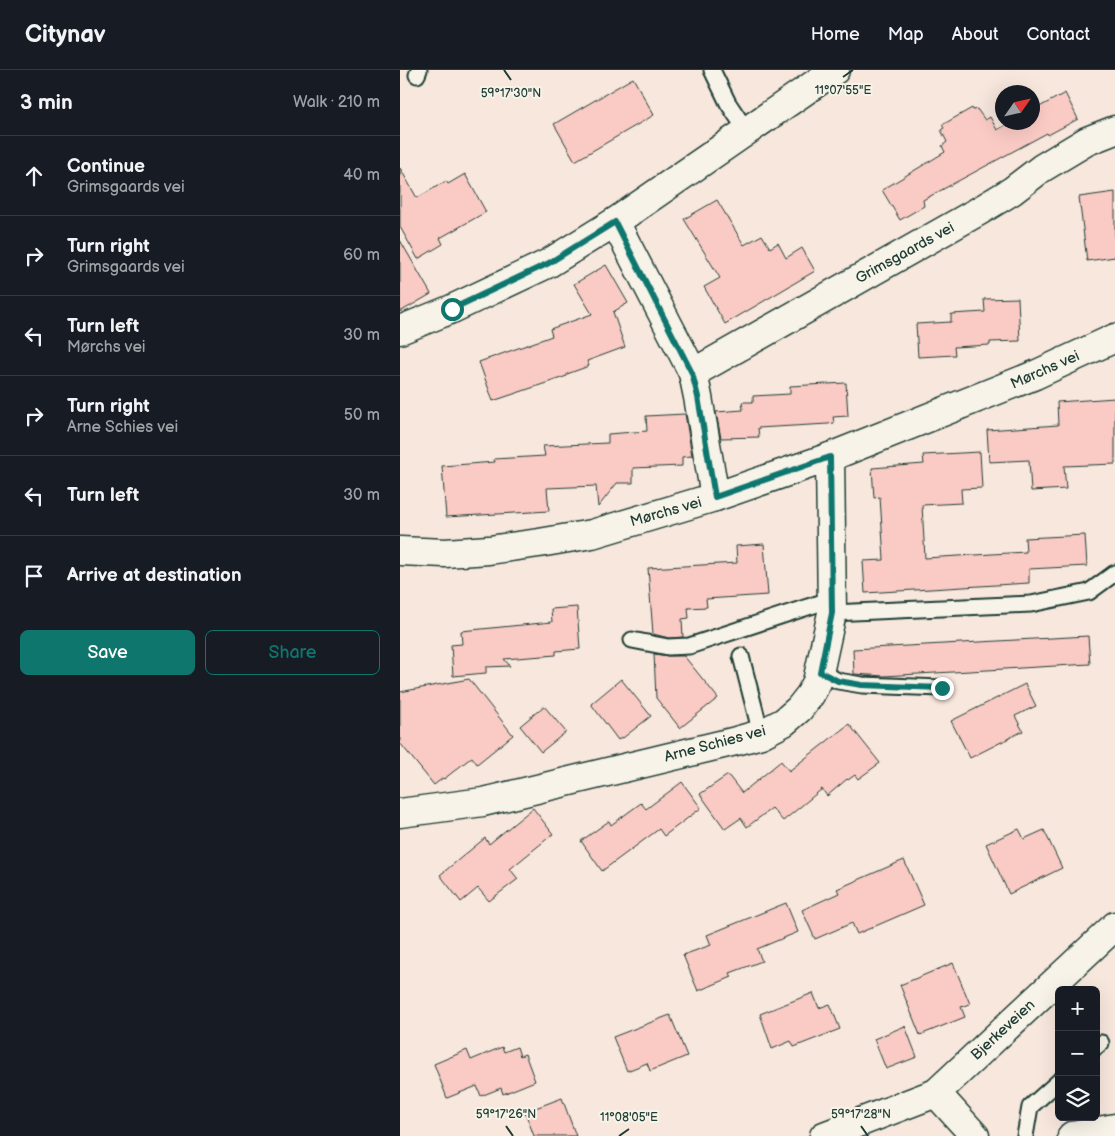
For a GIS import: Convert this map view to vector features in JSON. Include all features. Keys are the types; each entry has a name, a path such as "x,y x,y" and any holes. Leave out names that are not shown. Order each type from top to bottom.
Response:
{"street":[{"path":"400,330 452,309 549,263 615,222 835,70"},
{"name":"Grimsgaards vei","path":"692,373 979,211 1012,191 1042,168 1087,141 1115,130"},
{"path":"615,222 692,373 698,397 715,497"},
{"name":"Mørchs vei","path":"400,551 445,553 489,550 592,534 715,497 830,457 1035,375 1115,338"},
{"name":"Arne Schies vei","path":"400,813 483,802 761,734 784,722 799,709 810,695 820,672 832,606 830,457"},
{"name":"Bjerkeveien","path":"936,1093 1115,926"},
{"path":"824,1136 936,1093 975,1136"},
{"path":"1072,1136 1115,1128"}],"lane":[{"path":"712,70 728,103 746,130"},
{"path":"632,640 668,647 689,646 832,606 1031,604 1089,592 1115,574"},
{"path":"741,656 761,734"},
{"path":"820,672 838,681 862,685 942,688"},
{"path":"1025,1136 1030,1107 1055,1085"}],"building":[{"path":"633,78 654,115 575,161 554,124"},
{"path":"1065,93 1078,119 1048,135 1047,133 923,200 924,206 900,220 882,190 945,152 942,146 947,142 941,130 944,128 942,125 972,108 973,110 977,109 985,120 990,117 995,130 1040,130 1040,107"},
{"path":"400,168 417,198 446,181 448,184 465,174 486,212 440,238 443,244 418,259 400,227"},
{"path":"1115,192 1115,257 1087,261 1079,197"},
{"path":"717,200 744,245 762,235 770,248 778,243 786,258 802,248 815,271 725,324 704,287 720,278 684,219"},
{"path":"400,240 431,294 400,312"},
{"path":"606,265 628,303 613,312 625,347 587,361 589,366 567,374 567,376 493,401 479,362 552,336 550,329 592,314 574,284"},
{"path":"1018,298 1020,341 990,342 990,345 954,347 955,355 918,357 916,324 951,322 951,314 985,312 984,299"},
{"path":"846,383 848,416 833,417 834,423 758,428 759,437 721,438 716,412 743,410 742,402 753,402 753,396 790,394 790,386"},
{"path":"1115,398 1115,464 1064,466 1066,489 1031,491 1029,460 989,462 987,430 1058,425 1057,402"},
{"path":"685,414 692,456 682,457 682,466 633,468 633,483 617,483 598,507 596,486 547,488 549,511 446,517 442,466 495,462 494,459 545,456 543,446 608,443 608,434 647,431 646,416"},
{"path":"980,452 982,488 961,489 962,503 922,505 925,558 1026,552 1025,538 1085,535 1087,566 1029,569 1029,583 865,593 863,561 884,560 880,497 874,498 872,468 924,464 923,455"},
{"path":"764,544 768,595 706,599 707,607 688,608 689,618 682,619 683,637 669,638 653,634 648,568 737,563 736,546"},
{"path":"577,607 580,649 556,651 556,655 504,659 510,666 486,667 486,673 453,676 451,645 462,644 461,631 552,622 551,609"},
{"path":"1088,636 1090,664 884,676 854,674 853,649"},
{"path":"654,654 684,656 718,698 680,728 656,698"},
{"path":"469,679 513,735 477,764 472,757 434,785 400,743 400,692"},
{"path":"621,679 651,716 618,740 591,704"},
{"path":"1025,684 1036,706 1015,716 1023,731 970,758 951,721"},
{"path":"544,706 566,732 541,752 520,726"},
{"path":"849,724 880,763 858,779 855,775 847,779 827,796 822,789 783,821 772,808 747,827 741,818 725,829 700,794 728,775 742,793 781,761 789,771"},
{"path":"682,782 701,808 664,836 659,829 602,871 581,841 609,821 611,825 641,803 646,809"},
{"path":"533,808 553,834 510,869 518,879 489,901 478,888 461,902 440,875 485,838 489,844"},
{"path":"1019,829 1024,839 1044,830 1062,868 1009,894 986,844"},
{"path":"904,860 924,905 857,934 852,923 815,939 802,910 839,893 837,889"},
{"path":"786,903 798,932 757,949 762,961 730,973 732,977 698,991 683,955 711,945 707,935"},
{"path":"953,963 970,1004 961,1007 965,1017 920,1035 900,985"},
{"path":"813,993 819,1008 830,1004 840,1029 794,1047 791,1041 772,1049 760,1014"},
{"path":"670,1015 687,1056 650,1071 647,1063 627,1071 613,1037"},
{"path":"905,1026 917,1057 886,1069 874,1039"},
{"path":"502,1047 504,1052 517,1047 520,1056 525,1054 535,1081 503,1094 501,1088 481,1096 477,1086 447,1098 434,1064 467,1050 471,1060"},
{"path":"562,1098 576,1136 534,1136 525,1112"}],"route":[{"path":"452,309 549,263 615,222 692,373 698,397 715,497 830,457 832,613 820,672 838,681 862,685 942,688"}]}
